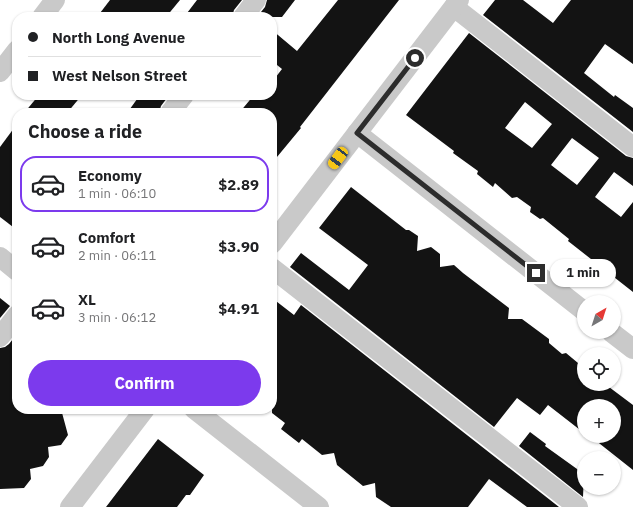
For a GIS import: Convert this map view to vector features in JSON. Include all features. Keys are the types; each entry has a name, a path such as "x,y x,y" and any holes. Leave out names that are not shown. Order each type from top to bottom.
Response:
{"street":[{"path":"46,12 55,0"},
{"path":"247,12 256,0"},
{"path":"277,237 456,4 633,147"},
{"path":"0,72 12,56"},
{"path":"174,108 180,100"},
{"path":"357,133 577,306"},
{"path":"0,258 12,267"},
{"path":"277,272 578,507"},
{"path":"0,337 12,321"},
{"path":"620,339 633,349"},
{"path":"70,507 141,414"},
{"path":"200,414 319,507"}],"building":[{"path":"110,0 180,0 170,12 101,12"},
{"path":"197,0 242,0 233,12 188,12"},
{"path":"267,0 295,0 282,17 277,17 277,12 261,12 265,7"},
{"path":"338,0 399,0 277,157 277,108 243,108 250,100 277,100 277,76 282,69 277,65 277,34 297,51"},
{"path":"495,0 523,0 553,23 571,0 633,0 633,64 605,44 584,73 614,97 615,95 633,108 633,132 483,15"},
{"path":"469,33 626,156 633,158 633,186 614,172 595,197 621,217 633,202 633,292 568,241 569,239 543,218 540,219 530,212 531,207 517,197 512,198 495,183 493,187 477,174 478,171 453,153 454,151 406,115","holes":["525,102 552,124 532,148 505,128","572,138 599,158 577,185 551,165"]},
{"path":"35,100 78,100 71,108 28,108"},
{"path":"136,100 166,100 160,108 131,108"},
{"path":"12,131 12,226 0,217 0,147"},
{"path":"351,187 406,230 409,230 418,236 417,251 431,247 440,254 440,267 454,265 509,308 508,319 522,319 549,339 549,343 562,354 566,353 577,362 577,391 614,391 633,405 633,470 621,461 621,451 609,451 599,443 621,443 621,399 577,399 577,428 548,405 540,415 517,398 494,427 290,267 301,253 349,290 368,265 319,228"},
{"path":"0,298 10,306 0,318"},
{"path":"277,302 294,315 301,305 559,507 527,507 489,479 468,507 391,507 376,497 375,483 363,486 337,465 334,453 322,455 302,439 299,443 281,429 285,423 273,414 277,414"},
{"path":"12,340 12,414 62,414 68,435 61,445 48,447 49,457 43,466 30,469 31,479 24,488 0,489 0,348 9,344"},
{"path":"530,432 546,444 545,446 577,469 577,492 519,446"},
{"path":"158,439 204,475 190,495 186,495 177,507 106,507"}],"route":[{"path":"415,58 357,133 536,273"}]}
